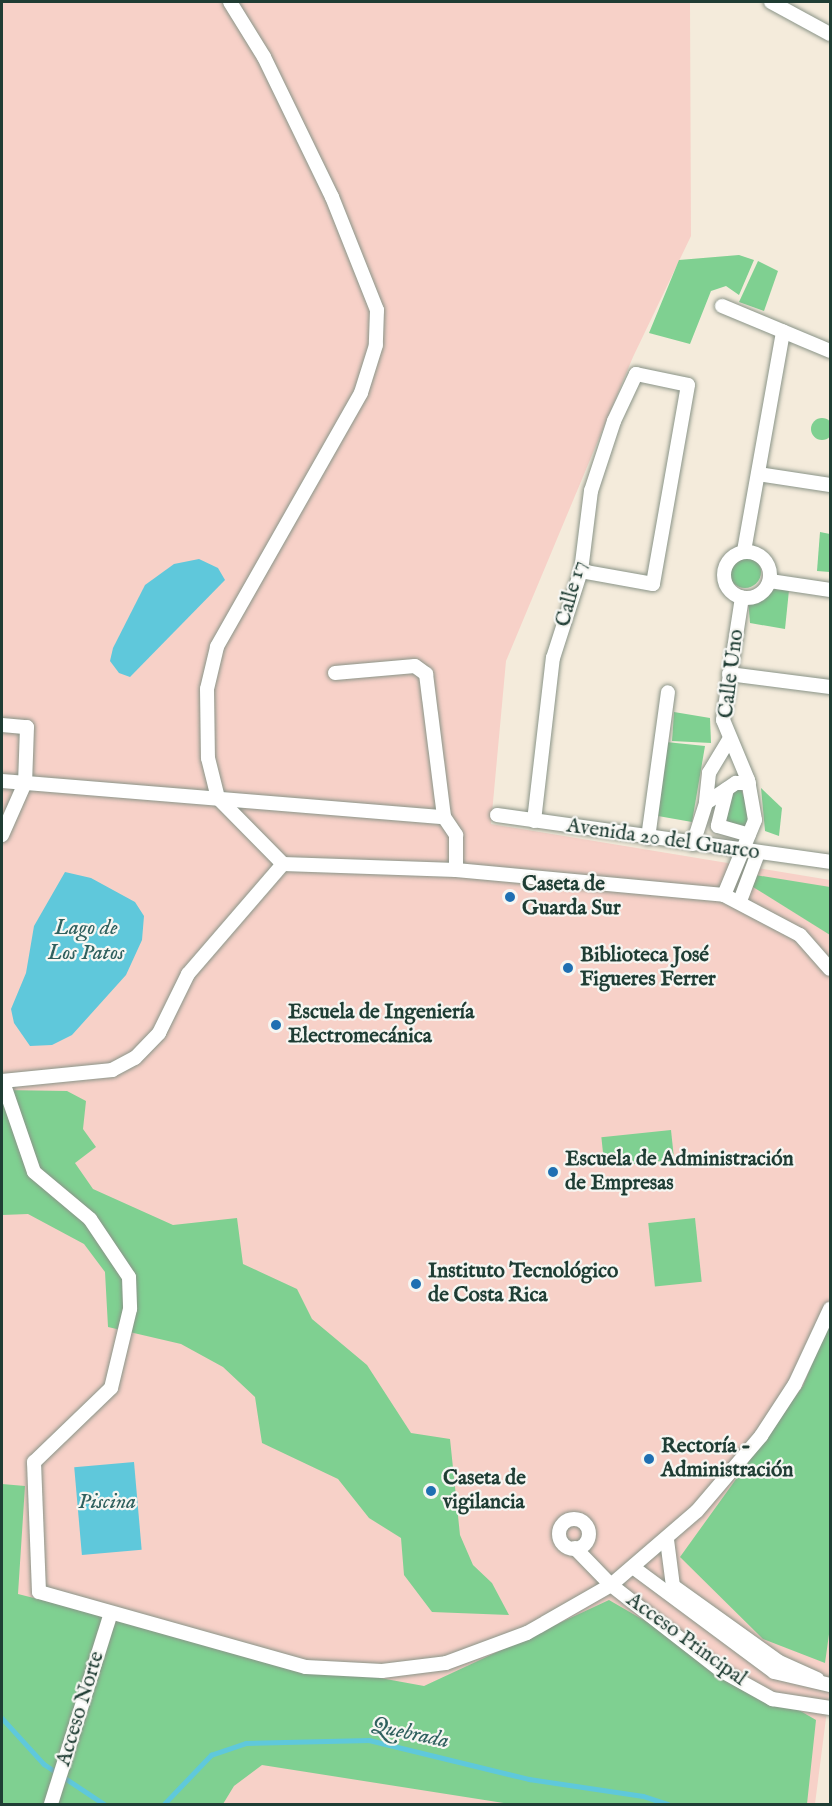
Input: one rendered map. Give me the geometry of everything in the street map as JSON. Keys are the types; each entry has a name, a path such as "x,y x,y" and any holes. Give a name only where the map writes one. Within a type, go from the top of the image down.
{"street":[{"path":"230,2 264,57 332,197 377,310 376,345 361,393 217,647 206,725 218,798 283,864 456,870 724,895 740,901 800,935 831,969"},
{"path":"771,2 831,34"},
{"path":"722,306 831,351"},
{"path":"744,551 783,331"},
{"name":"Calle 17","path":"534,821 554,658 581,571 591,491 636,374 688,385 653,584 581,571"},
{"path":"758,474 831,485"},
{"path":"744,551 768,563 770,581 761,593 742,597 730,590 724,577 731,557 744,551"},
{"path":"770,581 831,590"},
{"name":"Calle Uno","path":"724,895 755,820 749,783 723,720 742,597"},
{"path":"335,673 415,666 426,674 444,818 456,835 456,870"},
{"path":"729,674 831,687"},
{"path":"648,838 668,692"},
{"path":"2,725 27,727 25,783 2,835"},
{"path":"693,844 706,803 709,773 730,738"},
{"path":"2,781 444,818"},
{"path":"706,803 727,789 749,783"},
{"path":"727,789 718,826 749,835"},
{"name":"Avenida 20 del Guarco","path":"496,815 831,862"},
{"path":"740,901 758,853"},
{"path":"283,864 188,974 159,1033 135,1058 112,1070 2,1082 34,1172 90,1219 129,1277 130,1309 111,1388 40,1453 31,1474 39,1592 306,1667 382,1671 446,1663 487,1650 611,1585 667,1540 761,1436 795,1384 831,1309"},
{"name":"Acceso Principal","path":"667,1540 673,1586 779,1662 830,1685"},
{"name":"Acceso Principal","path":"575,1548 611,1585 720,1670 772,1699 831,1708"},
{"name":"Acceso Principal","path":"634,1568 774,1672 830,1685"},
{"name":"Acceso Norte","path":"53,1798 111,1612"}],"shaded area":[{"name":"Instituto Tecnológico de Costa Rica","path":"2,2 690,2 691,236 633,357 506,661 491,824 830,880 830,1687 815,1804 2,1804"}],"green space":[{"path":"739,255 754,260 739,295 726,286 711,291 690,344 649,333 679,260"},
{"path":"758,261 778,271 764,311 739,302"},
{"path":"822,418 830,421 833,429 830,437 822,440 814,437 811,429 814,421"},
{"path":"820,532 830,534 830,572 817,571"},
{"path":"745,556 756,561 761,572 756,583 745,588 734,583 729,572 734,561"},
{"path":"771,589 789,590 785,629 750,623 748,598"},
{"path":"674,712 710,718 711,743 672,741"},
{"path":"666,742 705,746 692,822 658,816"},
{"path":"761,788 782,808 779,836 765,831"},
{"path":"735,789 741,789 751,817 744,831 722,823"},
{"path":"743,873 830,887 830,935 753,887"},
{"path":"2,1090 67,1091 86,1101 83,1129 96,1147 75,1163 93,1189 173,1225 237,1218 243,1264 297,1289 312,1319 367,1365 411,1433 450,1439 460,1535 473,1565 492,1583 509,1615 432,1612 404,1575 401,1538 369,1518 338,1479 262,1443 255,1397 223,1367 181,1344 108,1327 105,1272 84,1244 28,1214 2,1215"},
{"path":"671,1130 674,1160 605,1167 601,1137"},
{"path":"695,1218 702,1282 655,1287 648,1223"},
{"path":"830,1319 830,1627 825,1663 763,1639 680,1557 803,1386"},
{"path":"2,1484 25,1486 18,1594 276,1659 424,1686 609,1600 816,1720 807,1804 510,1804 262,1765 234,1786 223,1804 2,1804"}],"water":[{"path":"199,559 218,568 225,580 130,677 119,673 110,661 113,648 145,585 174,564"},
{"name":"Lago de Los Patos","path":"65,872 91,878 135,902 144,916 142,940 126,975 72,1035 52,1045 30,1046 14,1023 11,1009 26,973 34,926"},
{"name":"Piscina","path":"134,1462 142,1550 82,1555 74,1467"}],"waterway":[{"name":"Quebrada","path":"2,1718 44,1764 104,1804"},
{"name":"Quebrada","path":"164,1804 211,1755 246,1743 369,1740 529,1779 643,1796 668,1804"}],"place":[{"name":"Caseta de Guarda Sur","path":"510,897"},
{"name":"Biblioteca José Figueres Ferrer","path":"568,968"},
{"name":"Escuela de Ingeniería Electromecánica","path":"276,1025"},
{"name":"Escuela de Administración de Empresas","path":"553,1172"},
{"name":"Instituto Tecnológico de Costa Rica","path":"416,1284"},
{"name":"Rectoría - Administración","path":"649,1459"},
{"name":"Caseta de vigilancia","path":"431,1491"}]}
